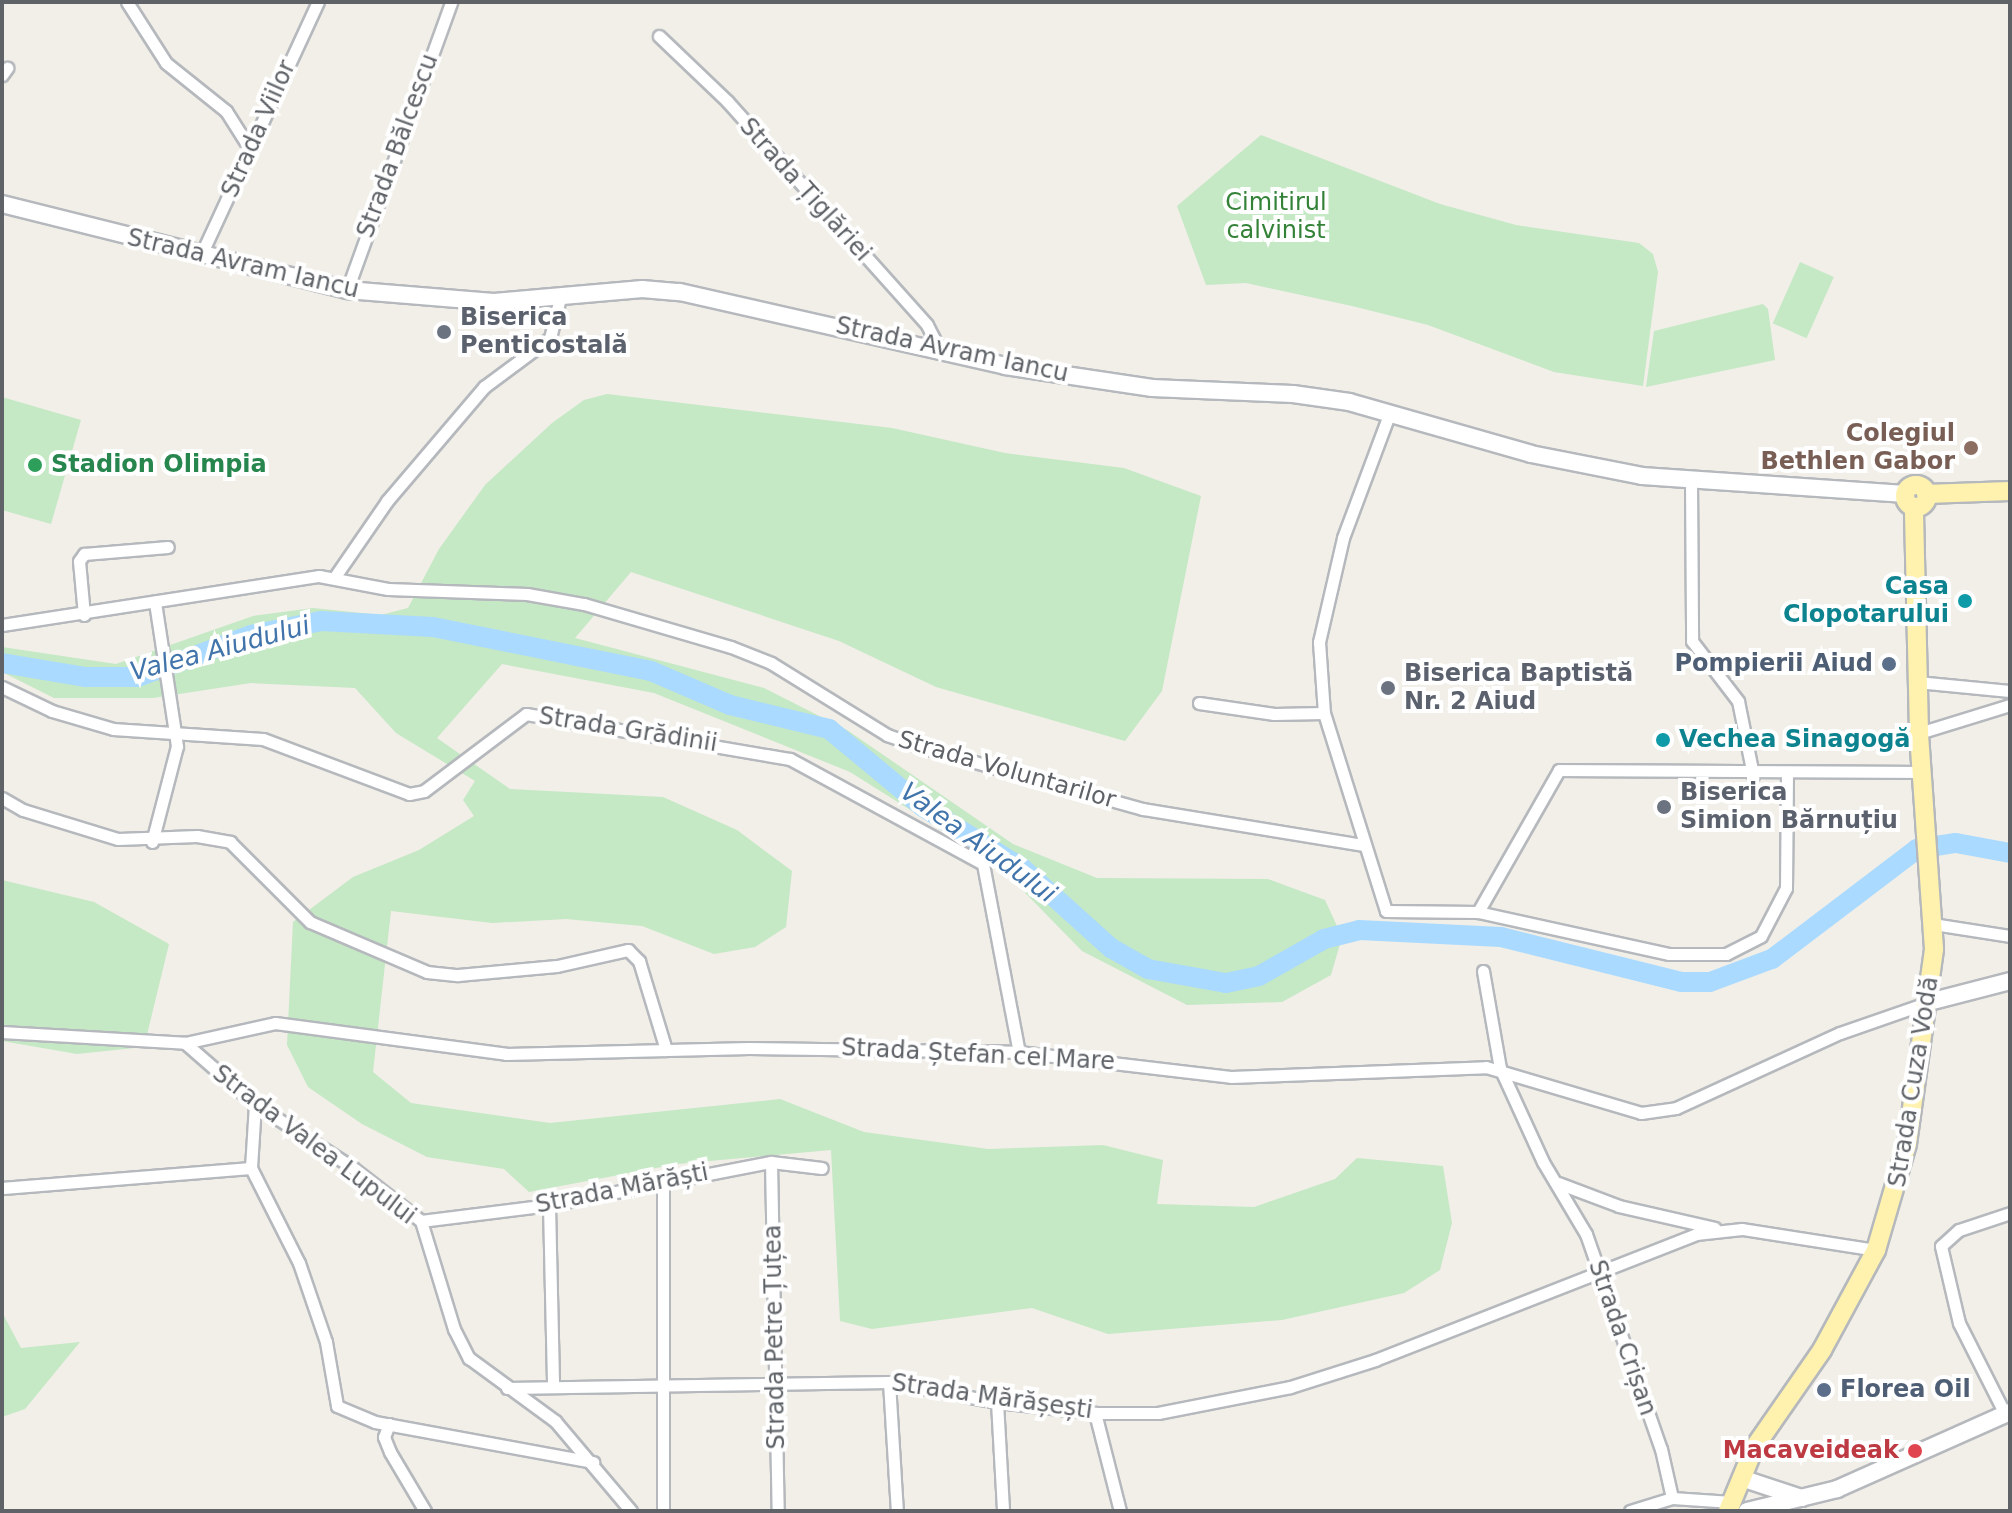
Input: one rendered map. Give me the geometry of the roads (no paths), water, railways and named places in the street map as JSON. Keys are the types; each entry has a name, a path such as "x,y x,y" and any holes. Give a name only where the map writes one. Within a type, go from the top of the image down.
{"main road":[{"name":"Strada Avram Iancu","path":"2,204 200,257 347,290 494,302 642,289 680,292 941,353 1152,388 1293,394 1390,412 1531,454 1691,481 1915,498"},
{"path":"1915,498 2010,491"},
{"name":"Strada Cuza Vodă","path":"1736,1508 1741,1478 1766,1428 1822,1350 1876,1250 1904,1164 1929,1002 1933,924 1919,733 1915,498"},
{"path":"1929,1002 2010,981"},
{"path":"1736,1508 1803,1498 1866,1477 2008,1413"},
{"path":"1741,1478 1803,1498"}],"street":[{"path":"127,2 158,53 226,111 250,149"},
{"name":"Strada Viilor","path":"200,257 318,2"},
{"name":"Strada Bălcescu","path":"347,290 451,2"},
{"name":"Strada Țiglăriei","path":"659,36 727,101 927,325 941,353"},
{"path":"336,575 387,501 484,387 550,338 560,298"},
{"path":"1390,412 1324,603 1319,656 1324,713 1380,905 1386,911 1478,912 1669,954 1726,954 1746,946 1772,923 1786,888 1787,774"},
{"path":"1691,481 1692,641 1738,701 1753,775"},
{"path":"84,615 79,561 84,554 168,547"},
{"name":"Strada Voluntarilor","path":"2,625 336,575 388,589 448,588 584,604 771,663 906,742 1143,809 1363,845"},
{"path":"152,842 175,755 155,602"},
{"path":"1917,682 2010,691"},
{"name":"Strada Grădinii","path":"2,687 88,724 263,739 417,795 526,714 559,716 790,759 983,864 1019,1052"},
{"path":"1199,703 1274,714 1324,713"},
{"path":"1919,733 2010,705"},
{"path":"1478,912 1559,770 1753,775 1922,772"},
{"path":"2,798 94,833 152,842 197,836 230,842 310,922 427,972 458,975 557,966 628,950 639,961 666,1050"},
{"path":"1933,924 2010,936"},
{"name":"Strada Crișan","path":"1483,971 1500,1068 1558,1183 1575,1210 1661,1449 1672,1498"},
{"name":"Strada Ștefan cel Mare","path":"2,1032 185,1043 275,1023 506,1054 666,1050 1019,1052 1231,1077 1500,1068 1620,1110 1661,1113 1840,1033 1929,1002"},
{"name":"Strada Valea Lupului","path":"185,1043 255,1104 353,1168 421,1221 463,1349 507,1388 555,1421 593,1462 631,1511"},
{"path":"255,1104 251,1168 299,1263 326,1342 337,1406 358,1417 389,1424 593,1462"},
{"name":"Strada Mărăști","path":"421,1221 549,1205 663,1179 771,1162 822,1168"},
{"name":"Strada Petre Țuțea","path":"771,1162 778,1511"},
{"path":"2,1188 251,1168"},
{"path":"663,1179 663,1511"},
{"path":"1558,1183 1619,1206 1720,1229"},
{"path":"549,1205 553,1387"},
{"path":"2008,1413 1959,1323 1941,1246 1959,1230 2010,1213"},
{"name":"Strada Mărășești","path":"507,1388 889,1382 997,1402 1095,1413 1158,1413 1290,1387 1375,1360 1597,1270 1720,1229 1876,1250"},
{"path":"889,1382 897,1511"},
{"path":"997,1402 1003,1511"},
{"path":"1095,1413 1120,1511"},
{"path":"389,1424 384,1437 390,1452 425,1511"},
{"path":"1630,1511 1672,1498 1736,1508"}],"waterway":[{"name":"Valea Aiudului","path":"2,663 86,677 138,677 251,635 321,621 433,627 651,671 730,705 829,729 923,807 1022,868 1111,948 1148,969 1226,983 1259,976 1324,939 1359,930 1501,937 1681,982 1710,982 1772,959 1917,849 1956,843 2010,853"}],"place":[{"name":"Biserica Penticostală","path":"444,332"},
{"name":"Colegiul Bethlen Gabor","path":"1971,448"},
{"name":"Stadion Olimpia","path":"35,465"},
{"name":"Casa Clopotarului","path":"1965,601"},
{"name":"Pompierii Aiud","path":"1889,664"},
{"name":"Biserica Baptistă Nr. 2 Aiud","path":"1388,688"},
{"name":"Vechea Sinagogă","path":"1663,740"},
{"name":"Biserica Simion Bărnuțiu","path":"1664,807"},
{"name":"Florea Oil","path":"1824,1390"},
{"name":"Macaveideak","path":"1915,1451"}],"park label":[{"name":"Cimitirul calvinist","path":"1276,217"}]}
